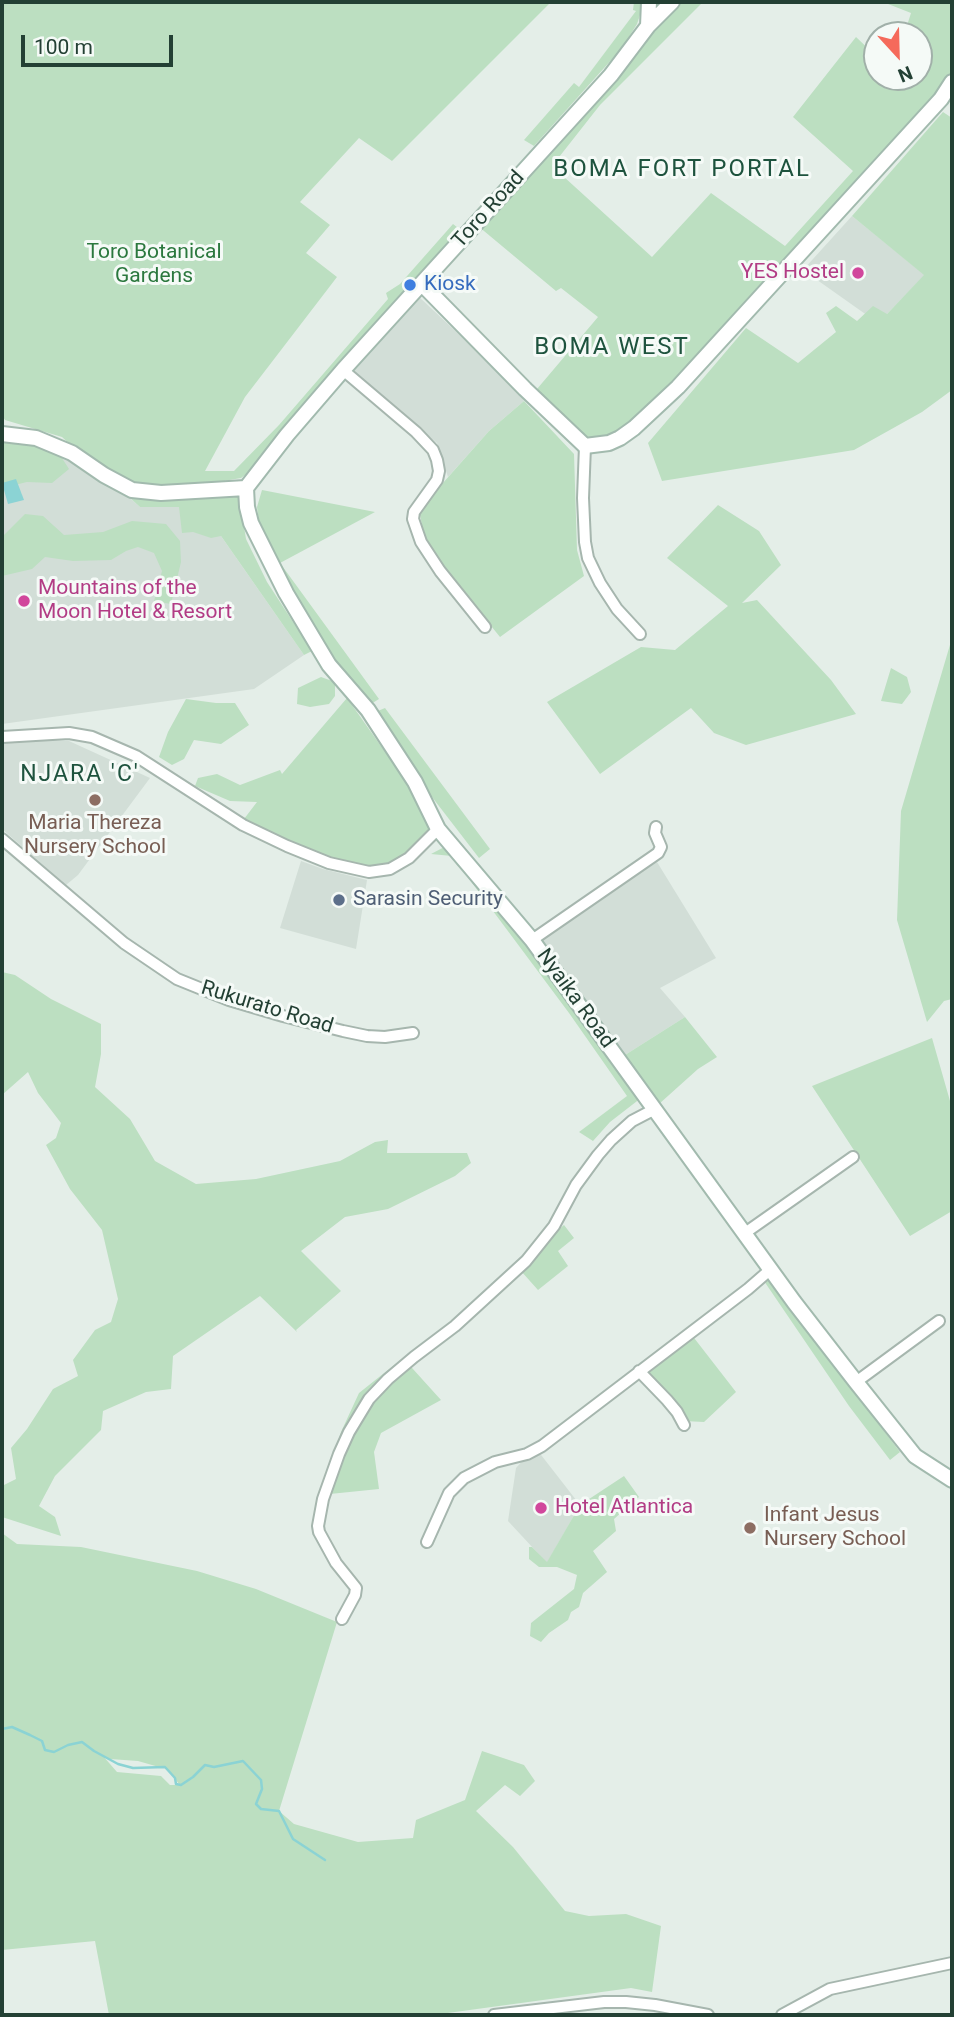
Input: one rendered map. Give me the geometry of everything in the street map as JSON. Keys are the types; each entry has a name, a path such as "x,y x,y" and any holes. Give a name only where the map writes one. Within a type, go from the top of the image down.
{"main road":[{"path":"648,26 649,2"},
{"name":"Toro Road","path":"246,488 343,370 611,75 648,26 672,2"},
{"path":"422,284 585,446 609,443 620,438 678,387 941,99 952,82"},
{"path":"2,434 36,438 72,453 132,490 161,493 246,488"},
{"name":"Nyaika Road","path":"246,488 251,523 286,593 329,665 368,710 408,772 438,829 532,940 856,1382 915,1456 952,1480"}],"street":[{"path":"343,370 416,432 433,450 439,471 437,480 414,512 413,519 421,542 440,571 485,627"},
{"path":"585,446 583,498 588,558 617,609 640,634"},
{"path":"2,737 69,733 92,737 136,756 243,825 329,863 369,872 390,869 409,858 438,829"},
{"path":"532,940 658,853 661,847 654,833 656,827"},
{"name":"Rukurato Road","path":"2,839 124,943 177,979 229,1000 343,1031 385,1037 412,1033"},
{"path":"342,1619 356,1588 336,1563 318,1526 339,1454 369,1399 388,1379 455,1326 531,1256 554,1226 576,1185 611,1139 632,1121 655,1109"},
{"path":"745,1233 853,1157"},
{"path":"427,1542 449,1493 464,1478 495,1462 527,1454 542,1446 771,1269"},
{"path":"856,1382 939,1321"},
{"path":"639,1371 667,1400 684,1425"},
{"path":"782,2015 830,1989 952,1963"},
{"path":"494,2015 533,2013 604,2002 655,2005 708,2015"}],"shaded area":[{"path":"852,216 925,275 878,323 803,270"},
{"path":"418,296 510,382 524,401 489,431 448,477 437,443 352,370"},
{"path":"2,434 36,438 104,475 140,507 200,506 304,655 254,689 2,724"},
{"path":"2,741 69,741 150,778 78,875 66,885 2,829"},
{"path":"301,861 367,880 356,949 280,928"},
{"path":"657,862 716,958 660,988 685,1017 625,1055 539,939"},
{"path":"538,1451 580,1505 547,1563 508,1521 516,1468 527,1456"}],"green space":[{"name":"Toro Botanical Gardens","path":"2,2 551,2 392,161 359,138 300,202 330,225 306,253 337,277 245,397 205,471 234,471 279,425 388,299 386,293 400,284 453,224 462,231 260,464 241,478 177,489 135,487 77,451 62,437 5,420 2,415"},
{"path":"634,2 643,2 641,12 622,48 534,146 524,140 574,83 579,87 636,11 633,10"},
{"path":"667,2 703,2 600,105 552,166 652,257 711,193 785,246 853,171 793,117 856,37 863,44 863,91 933,91 933,21 908,21 911,13 883,2 952,2 952,73 930,105 677,384 620,433 607,439 589,438 575,430 537,389 598,317 561,288 556,291 478,226"},
{"path":"943,112 952,118 952,390 922,412 854,450 662,481 648,443 746,328 798,363 836,332 826,313 836,306 857,321 873,306 887,314 924,275 852,216"},
{"path":"524,401 574,454 577,550 584,576 500,637 444,568 424,536 419,510 489,431"},
{"path":"2,441 35,444 58,452 69,469 52,483 27,482 2,488"},
{"path":"262,490 375,512 280,563 379,699 366,707 331,659 266,547 257,507"},
{"path":"239,496 246,539 267,582 312,651 304,655 221,536 211,538 193,532 182,533 179,507 140,507 129,497"},
{"path":"718,505 759,531 781,565 742,603 757,600 831,680 856,714 746,745 714,733 691,708 600,774 547,702 641,647 675,650 728,606 667,558"},
{"path":"25,514 43,516 64,535 103,532 132,521 166,524 180,541 181,562 171,604 154,601 162,571 154,553 138,547 111,560 73,561 45,557 32,569 2,576 2,537"},
{"path":"952,638 952,999 944,1001 927,1022 897,920 901,811"},
{"path":"891,668 907,677 911,692 902,704 881,701"},
{"path":"321,677 335,682 335,696 329,704 310,707 297,704 298,688"},
{"path":"347,698 441,831 391,862 386,869 320,858 244,819 257,802 230,801 195,786 198,778 217,774 240,785 280,770 282,774"},
{"path":"186,699 235,703 249,725 221,744 194,740 184,759 172,765 159,757 168,732"},
{"path":"385,708 490,849 479,858 422,784 373,713"},
{"path":"450,844 641,1098 610,1122 593,1141 579,1132 627,1096 452,856 431,854"},
{"path":"2,972 15,975 51,999 101,1024 101,1054 95,1087 130,1119 155,1161 196,1184 256,1179 340,1161 375,1142 388,1140 387,1153 467,1153 471,1163 455,1176 388,1209 345,1217 301,1251 341,1291 296,1330 297,1332 260,1296 173,1356 171,1389 146,1392 103,1411 101,1430 55,1476 39,1506 55,1517 61,1536 2,1517 2,1486 16,1479 11,1448 53,1389 78,1376 73,1360 95,1330 111,1322 118,1299 102,1230 70,1189 46,1145 56,1138 61,1123 38,1093 28,1072 2,1095"},
{"path":"685,1017 717,1057 698,1069 659,1104 625,1055"},
{"path":"932,1038 952,1108 952,1211 910,1236 812,1086"},
{"path":"564,1225 574,1238 558,1251 568,1266 538,1290 521,1271 477,1300"},
{"path":"769,1279 900,1452 890,1460 849,1406 764,1281"},
{"path":"691,1334 736,1392 704,1422 684,1421 644,1371"},
{"path":"403,1358 441,1400 381,1433 374,1452 379,1489 320,1495 341,1432 359,1393"},
{"path":"624,1476 639,1497 614,1519 616,1531 593,1551 607,1572 583,1593 579,1607 571,1612 568,1620 541,1642 530,1636 531,1623 574,1589 577,1575 557,1567 539,1567 529,1559 529,1547 547,1562 580,1505"},
{"path":"2,1533 17,1544 81,1547 197,1571 256,1589 337,1622 279,1811 294,1824 358,1842 413,1838 416,1820 465,1800 482,1751 524,1765 535,1781 520,1796 505,1785 476,1811 513,1847 565,1911 589,1916 626,1914 661,1926 652,1992 631,1988 433,2015 109,2015 95,1941 2,1950","holes":["103,1756 165,1767 180,1785 170,1785 161,1776 117,1772"]}],"water":[{"path":"16,479 24,500 8,504 2,483"}],"waterway":[{"path":"2,1729 12,1727 30,1735 42,1741 45,1750 54,1752 82,1742 118,1764 133,1768 165,1767 175,1778 176,1784 181,1785 205,1765 214,1767 243,1761 261,1780 262,1789 256,1804 261,1809 279,1811 293,1839 325,1860"}],"place":[{"name":"YES Hostel","path":"858,273"},
{"name":"Kiosk","path":"410,285"},
{"name":"Mountains of the Moon Hotel & Resort","path":"24,601"},
{"name":"Maria Thereza Nursery School","path":"95,800"},
{"name":"Sarasin Security","path":"339,900"},
{"name":"Hotel Atlantica","path":"541,1508"},
{"name":"Infant Jesus Nursery School","path":"750,1528"}],"district":[{"name":"BOMA FORT PORTAL","path":"682,170"},
{"name":"BOMA WEST","path":"612,348"},
{"name":"NJARA 'C'","path":"80,775"}]}
